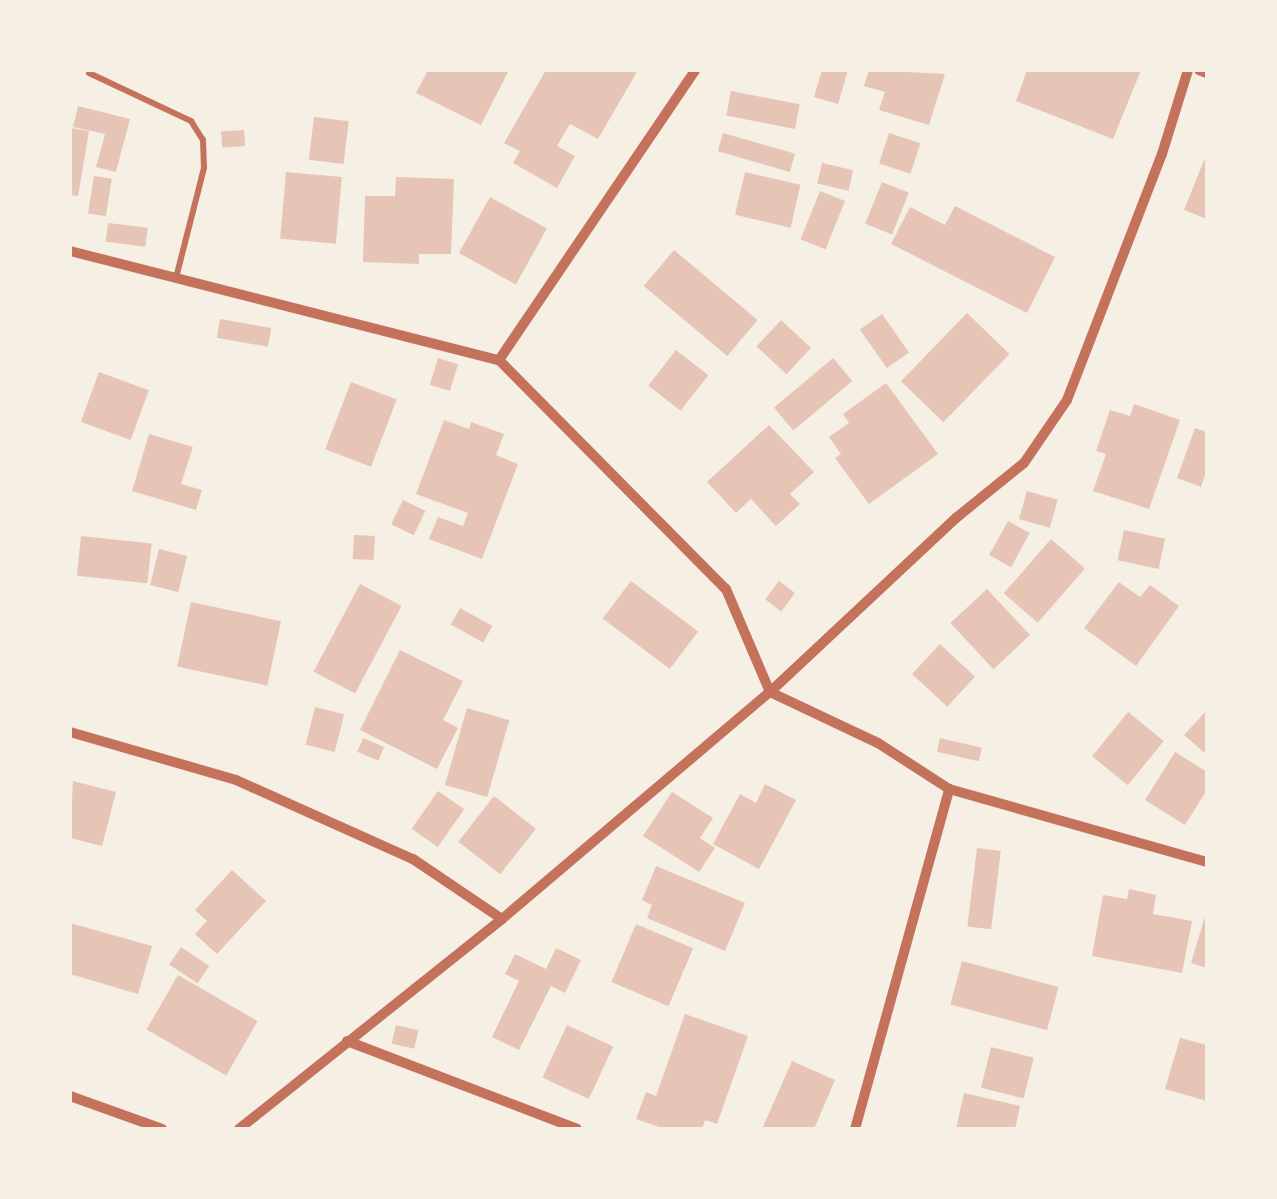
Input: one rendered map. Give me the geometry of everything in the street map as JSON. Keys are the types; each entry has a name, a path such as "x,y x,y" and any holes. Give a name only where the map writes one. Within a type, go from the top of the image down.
{"street":[{"path":"499,360 695,70"},
{"path":"239,1129 502,919 770,692 956,518 1024,463 1067,400 1162,154 1188,70"},
{"path":"1199,70 1207,73"},
{"path":"70,251 499,360 726,590 770,692 878,743 949,789 1207,862"},
{"path":"70,732 236,780 412,860 502,919"},
{"path":"855,1129 949,789"},
{"path":"347,1040 576,1129"},
{"path":"70,1096 162,1129"}],"lane":[{"path":"88,73 191,121 203,140 204,168 176,278"}],"building":[{"path":"428,70 509,70 481,125 416,93"},
{"path":"546,70 638,70 598,139 570,124 557,146 575,156 557,188 513,163 520,151 504,143"},
{"path":"822,70 848,70 838,104 814,97"},
{"path":"869,70 945,74 929,125 879,110 885,92 864,86"},
{"path":"1027,70 1141,70 1113,139 1016,101"},
{"path":"731,91 800,104 795,129 726,116"},
{"path":"78,106 130,119 116,172 96,167 105,134 73,127"},
{"path":"314,117 349,121 343,164 309,160"},
{"path":"70,128 89,131 78,196 70,195"},
{"path":"244,130 245,146 222,148 221,132"},
{"path":"723,133 795,154 790,172 718,151"},
{"path":"889,133 920,143 910,174 879,163"},
{"path":"1207,153 1207,219 1184,210"},
{"path":"822,163 853,170 848,191 817,183"},
{"path":"286,172 342,177 336,244 280,239"},
{"path":"745,172 801,185 791,228 735,215"},
{"path":"94,176 112,179 106,216 88,214"},
{"path":"396,177 454,179 451,254 419,254 419,264 363,262 365,196 395,196"},
{"path":"882,182 909,193 892,235 865,224"},
{"path":"820,191 845,201 826,249 801,239"},
{"path":"490,197 547,229 516,284 459,253"},
{"path":"955,206 1055,257 1027,313 891,244 910,207 945,225"},
{"path":"108,223 148,228 145,247 106,242"},
{"path":"674,250 757,320 727,356 644,286"},
{"path":"967,313 1009,354 943,422 901,381"},
{"path":"882,314 909,353 887,368 860,329"},
{"path":"220,319 271,328 268,347 217,338"},
{"path":"781,320 811,348 786,374 756,346"},
{"path":"676,350 708,375 681,411 648,385"},
{"path":"438,358 458,364 450,391 430,385"},
{"path":"833,358 852,381 793,430 774,407"},
{"path":"99,372 149,390 131,440 81,422"},
{"path":"351,382 397,400 371,467 325,449"},
{"path":"886,383 938,454 869,504 835,458 841,454 829,437 849,423 843,414"},
{"path":"1134,404 1180,420 1149,509 1093,491 1106,454 1096,451 1110,410 1130,416"},
{"path":"444,420 469,429 471,422 504,434 496,455 518,464 482,559 429,539 438,517 463,526 468,513 416,494"},
{"path":"769,425 814,472 790,494 800,504 776,526 751,499 736,513 707,482"},
{"path":"1195,428 1207,432 1207,469 1201,487 1177,478"},
{"path":"149,434 193,447 181,484 202,490 196,510 132,491"},
{"path":"1027,491 1058,500 1050,528 1019,519"},
{"path":"403,500 425,511 414,535 391,524"},
{"path":"1008,521 1030,533 1011,567 989,555"},
{"path":"1124,530 1165,539 1159,569 1118,560"},
{"path":"354,535 375,536 374,560 353,559"},
{"path":"81,536 152,543 147,583 77,576"},
{"path":"1051,539 1085,569 1038,623 1004,593"},
{"path":"159,549 187,556 178,592 150,585"},
{"path":"631,581 698,632 670,669 603,619"},
{"path":"779,581 795,593 781,611 765,599"},
{"path":"1119,582 1140,597 1150,585 1179,606 1136,666 1084,628"},
{"path":"360,584 401,606 355,693 314,671"},
{"path":"987,589 1030,635 993,669 950,623"},
{"path":"191,602 281,621 267,686 177,667"},
{"path":"460,608 492,626 483,643 451,625"},
{"path":"940,644 975,677 947,707 912,674"},
{"path":"400,650 463,681 443,720 458,728 437,769 360,730"},
{"path":"315,707 344,714 335,752 306,745"},
{"path":"467,708 509,720 487,797 445,785"},
{"path":"1207,710 1207,755 1184,735"},
{"path":"1128,712 1164,741 1128,785 1092,756"},
{"path":"363,738 384,747 378,761 357,752"},
{"path":"940,738 982,748 979,761 937,752"},
{"path":"1175,752 1207,772 1207,790 1185,825 1145,800"},
{"path":"73,781 116,792 102,846 70,838"},
{"path":"765,784 796,800 759,869 713,844 740,794 756,803"},
{"path":"438,791 464,809 438,847 412,829"},
{"path":"672,792 713,818 700,838 715,848 699,872 643,836"},
{"path":"494,796 536,829 500,874 458,842"},
{"path":"977,848 1001,851 991,929 967,926"},
{"path":"656,866 745,903 725,951 647,918 652,905 642,900"},
{"path":"232,870 266,901 217,954 195,934 207,921 195,910"},
{"path":"1129,889 1156,895 1153,914 1192,921 1182,973 1092,956 1103,895 1127,899"},
{"path":"1207,913 1207,968 1191,963"},
{"path":"70,923 152,946 138,994 70,974"},
{"path":"636,924 693,948 668,1006 611,982"},
{"path":"181,947 209,966 197,983 169,964"},
{"path":"556,948 581,960 565,993 551,986 519,1050 492,1037 519,981 505,974 515,954 546,969"},
{"path":"962,961 1059,987 1047,1030 950,1004"},
{"path":"178,975 258,1021 226,1076 147,1030"},
{"path":"685,1014 748,1036 717,1124 705,1120 702,1129 665,1129 636,1119 646,1092 656,1096"},
{"path":"396,1025 418,1030 414,1049 392,1044"},
{"path":"567,1025 613,1047 589,1099 542,1078"},
{"path":"1180,1038 1207,1045 1207,1101 1165,1089"},
{"path":"991,1047 1034,1058 1024,1098 981,1088"},
{"path":"792,1061 835,1080 814,1129 762,1129"},
{"path":"964,1093 1020,1106 1015,1129 956,1129"}]}
